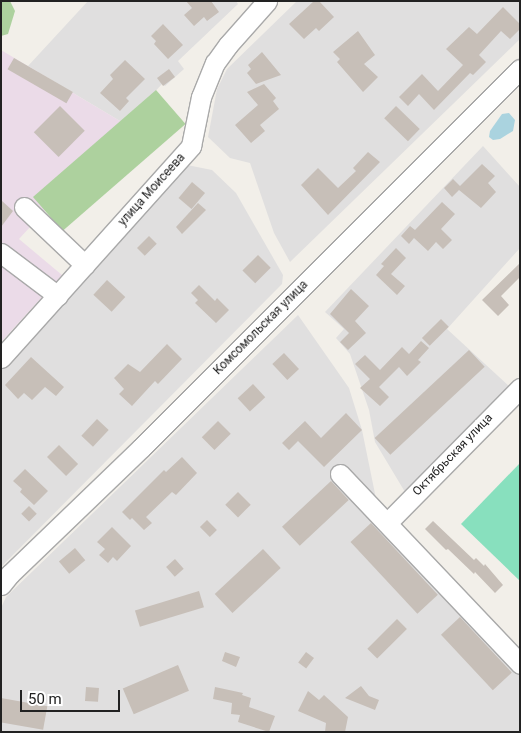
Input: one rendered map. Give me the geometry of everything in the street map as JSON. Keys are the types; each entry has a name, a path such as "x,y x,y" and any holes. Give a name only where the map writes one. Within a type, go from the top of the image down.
{"street":[{"name":"улица Моисеева","path":"1,358 191,146 201,97 215,63 228,45 267,1"},
{"name":"Комсомольская улица","path":"1,585 10,574 141,448 520,69"},
{"path":"24,207 85,265"},
{"path":"1,253 58,296"},
{"name":"Октябрьская улица","path":"387,523 520,388"},
{"path":"340,474 520,664"}],"shaded area":[{"path":"88,1 236,1 238,4 178,61 184,69 165,86 162,84 125,124 28,66"},
{"path":"297,1 520,1 520,39 290,262 274,233 250,163 230,158 208,137 217,89 227,69"},
{"path":"1,50 125,124 19,239 62,275 1,342"},
{"path":"483,146 520,187 520,248 447,329 511,388 405,492 375,442 369,410 350,354 336,338 344,329 325,312"},
{"path":"187,165 212,170 236,193 283,275 282,284 1,567 1,370 102,256"},
{"path":"298,315 349,388 362,430 382,528 520,676 520,732 1,732 1,608 6,597"}],"green space":[{"path":"1,1 10,1 15,11 8,34 1,36"},
{"path":"156,90 186,124 63,231 33,197"},
{"path":"520,463 520,581 461,524"}],"water":[{"path":"509,113 515,120 513,131 500,139 493,140 489,137 490,131 502,114"}],"building":[{"path":"186,1 211,1 219,12 207,21 204,17 194,26 184,15 192,8"},
{"path":"314,1 319,1 334,17 319,31 316,28 304,39 289,24"},
{"path":"503,7 520,24 520,29 510,39 501,31 479,55 486,62 473,75 470,73 434,110 419,94 408,106 399,97 422,74 438,91 463,65 446,49 469,27 477,34"},
{"path":"163,24 183,45 168,59 154,44 156,41 151,36"},
{"path":"358,31 375,55 364,64 378,77 363,92 337,62 340,59 333,52"},
{"path":"262,52 281,75 256,84 247,73 251,69 248,65"},
{"path":"14,58 73,92 66,103 8,69"},
{"path":"125,60 145,79 126,98 129,101 120,111 100,93 113,79 110,75"},
{"path":"169,69 175,77 163,86 157,78"},
{"path":"264,84 276,98 273,101 279,109 260,125 265,131 251,143 235,125 258,105 247,92"},
{"path":"60,106 85,131 59,157 34,132"},
{"path":"396,106 420,129 408,141 384,118"},
{"path":"368,152 380,162 328,215 301,185 318,168 338,188 356,171 353,168"},
{"path":"482,164 495,176 488,183 496,192 481,208 459,190 452,197 444,188 453,179 460,186"},
{"path":"192,182 205,193 192,209 179,198"},
{"path":"1,200 13,211 1,227"},
{"path":"442,202 455,214 441,229 452,240 443,249 436,242 428,251 414,238 409,244 401,236 410,226 415,230"},
{"path":"198,203 206,210 182,234 176,227"},
{"path":"149,236 157,244 145,256 137,248"},
{"path":"396,248 406,258 391,274 405,286 397,295 376,275 384,266 381,264"},
{"path":"258,255 271,268 255,283 242,271"},
{"path":"520,263 520,277 501,296 509,305 498,316 482,300"},
{"path":"107,280 125,297 112,312 93,295"},
{"path":"199,285 215,301 217,298 229,310 216,323 195,303 198,300 191,293"},
{"path":"351,289 369,306 355,321 366,333 348,350 340,342 349,333 330,314"},
{"path":"441,319 449,327 430,346 422,338"},
{"path":"421,341 429,348 418,360 421,362 407,376 399,367 379,387 389,397 380,406 360,388 370,379 355,364 365,355 380,370 402,347 409,354"},
{"path":"167,344 182,359 158,384 155,381 132,406 119,394 124,389 114,378 128,364 140,372"},
{"path":"469,350 485,367 390,455 375,438"},
{"path":"284,353 299,369 287,380 272,364"},
{"path":"31,357 64,387 56,396 45,387 32,400 24,393 18,399 5,385"},
{"path":"253,384 265,397 250,411 238,398"},
{"path":"346,413 362,430 324,467 298,441 289,450 282,443 305,421 321,438"},
{"path":"97,419 109,430 93,447 81,436"},
{"path":"218,421 231,434 214,450 202,437"},
{"path":"59,445 78,464 66,476 47,457"},
{"path":"182,457 197,473 176,495 172,492 146,517 152,523 144,530 132,518 130,520 122,512 164,470 166,472"},
{"path":"25,469 48,491 34,505 20,492 22,489 13,481"},
{"path":"331,481 349,500 300,546 282,527"},
{"path":"238,492 251,505 238,517 225,505"},
{"path":"29,506 37,514 29,522 21,514"},
{"path":"207,520 217,530 210,537 200,527"},
{"path":"433,521 474,560 476,558 484,566 485,564 503,585 495,593 475,572 474,574 425,529"},
{"path":"371,523 438,595 417,614 351,542"},
{"path":"112,527 131,546 117,561 113,557 108,563 99,555 105,549 97,542"},
{"path":"75,548 85,560 69,574 59,561"},
{"path":"263,549 281,568 232,613 215,594"},
{"path":"175,559 184,569 175,577 166,567"},
{"path":"199,591 204,607 140,627 135,611"},
{"path":"460,617 512,673 493,690 441,635"},
{"path":"397,619 407,629 377,659 367,649"},
{"path":"225,652 240,657 236,667 222,661"},
{"path":"306,652 314,658 306,668 298,662"},
{"path":"178,665 189,691 134,714 123,688"},
{"path":"361,686 369,696 379,700 375,710 345,698"},
{"path":"86,687 99,688 98,702 85,701"},
{"path":"215,687 243,693 242,695 251,698 249,707 275,716 269,732 238,722 240,715 231,714 232,703 213,699"},
{"path":"308,691 319,700 324,695 348,717 345,732 325,732 326,723 298,711"},
{"path":"1,698 47,706 43,730 1,722"}]}
